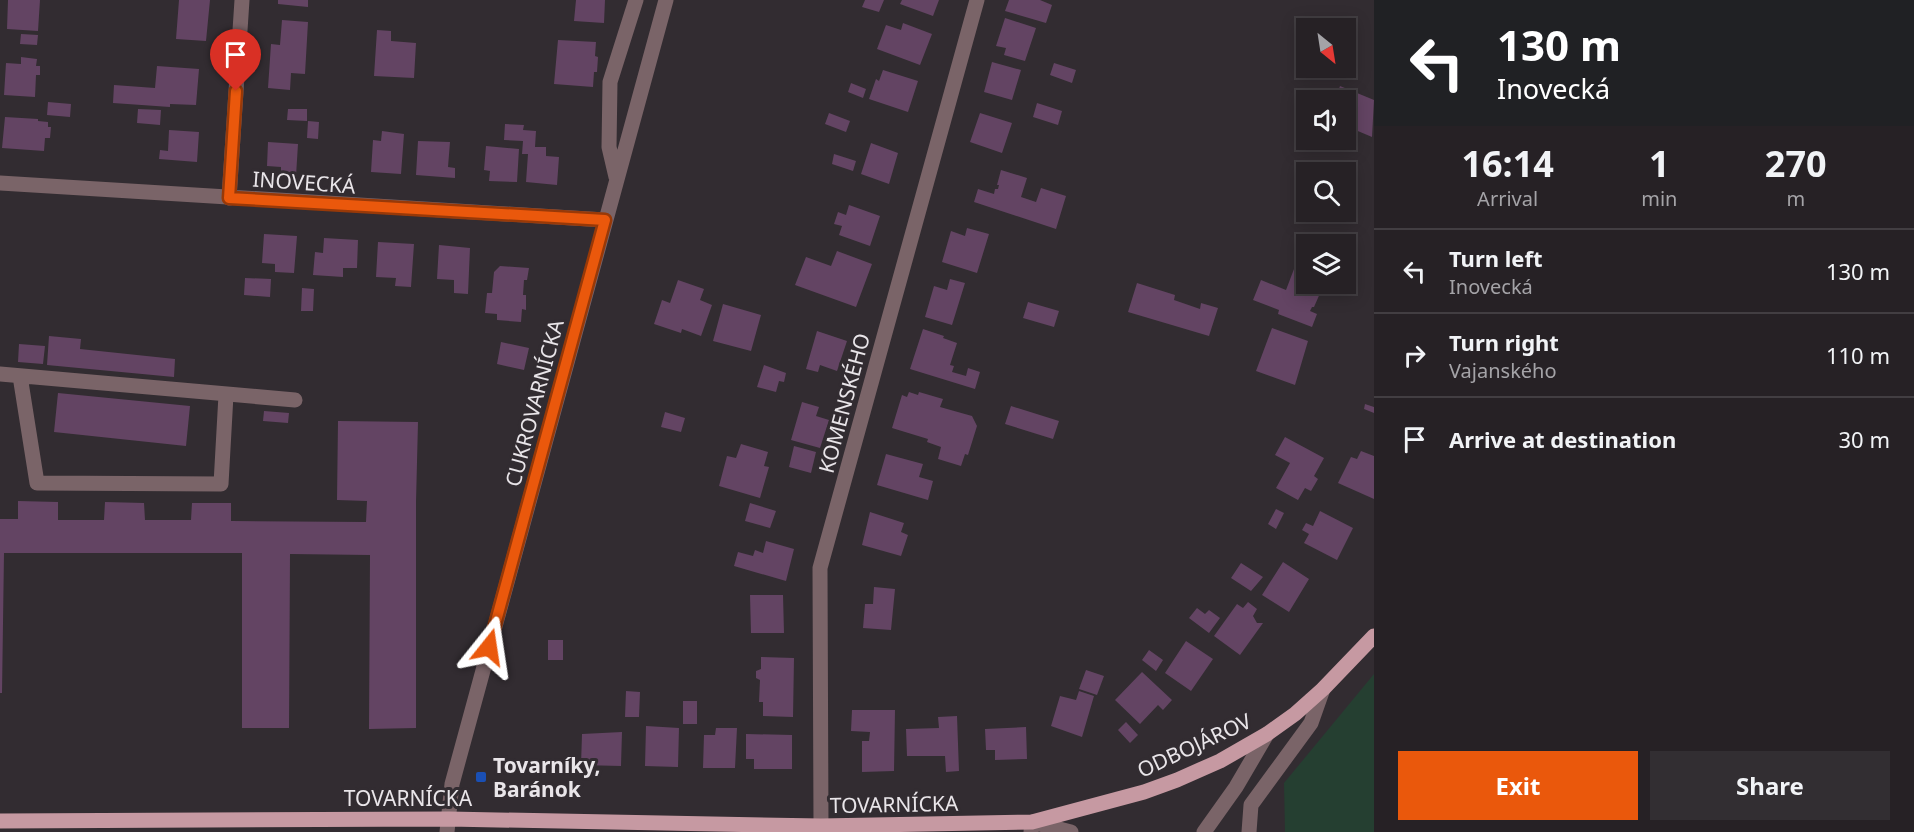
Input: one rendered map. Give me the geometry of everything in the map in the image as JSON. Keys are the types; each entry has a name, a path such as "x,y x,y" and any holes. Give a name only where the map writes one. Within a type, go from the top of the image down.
{"main road":[{"name":"ODBOJÁROV","path":"1032,827 1177,780 1220,761 1267,734 1323,689 1374,636"},
{"name":"TOVARNÍCKA","path":"0,821 1032,827"}],"street":[{"path":"229,198 242,0"},
{"path":"616,180 609,147 610,82 636,0"},
{"name":"CUKROVARNÍCKA","path":"448,825 452,784 666,0"},
{"name":"KOMENSKÉHO","path":"821,826 820,568 976,0"},
{"name":"INOVECKÁ","path":"0,183 605,220"},
{"path":"0,374 295,400"},
{"path":"20,376 37,483 221,484 226,395"},
{"path":"1249,832 1251,805 1311,723 1323,689"},
{"path":"1204,832 1236,787 1267,734"},
{"path":"1032,827 1071,832"}],"green space":[{"path":"1374,674 1374,832 1285,832 1284,783"}],"building":[{"path":"8,0 40,0 38,31 7,29"},
{"path":"179,0 210,0 206,41 176,39"},
{"path":"278,0 308,0 308,7 278,4"},
{"path":"576,0 605,0 604,23 574,21"},
{"path":"865,0 884,0 879,12 862,7"},
{"path":"902,0 939,0 933,16 900,4"},
{"path":"1009,0 1040,0 1052,5 1046,23 1005,11"},
{"path":"1005,18 1036,28 1025,61 1004,55 1006,48 996,46"},
{"path":"282,20 308,22 305,74 291,73 290,90 268,88 271,44 280,45"},
{"path":"903,23 932,34 920,65 877,49 886,25 901,30"},
{"path":"377,30 391,31 391,41 416,43 414,78 374,76"},
{"path":"21,34 38,35 37,45 20,44"},
{"path":"558,40 596,42 597,72 594,72 593,87 554,84"},
{"path":"21,57 37,59 36,66 40,66 40,75 36,75 35,97 4,95 6,63 21,64"},
{"path":"992,62 1021,70 1012,100 984,92"},
{"path":"1054,63 1076,70 1072,83 1050,75"},
{"path":"157,66 199,69 196,105 170,104 170,107 113,103 114,85 155,88"},
{"path":"883,70 918,81 908,112 869,99 876,79 879,81"},
{"path":"851,83 866,89 863,98 848,92"},
{"path":"1356,93 1374,100 1372,137 1356,130"},
{"path":"48,102 71,104 70,117 47,115"},
{"path":"1037,103 1062,111 1058,125 1033,117"},
{"path":"138,109 161,110 160,125 137,123"},
{"path":"288,109 307,109 307,121 287,120"},
{"path":"829,113 850,121 846,132 825,124"},
{"path":"980,113 1012,123 1002,153 970,142"},
{"path":"5,117 38,119 38,121 48,122 48,127 51,127 50,138 45,138 44,151 2,148"},
{"path":"308,121 319,122 318,139 307,138"},
{"path":"505,124 524,125 523,130 536,131 535,147 546,147 546,156 559,157 557,185 526,182 528,154 522,154 523,141 504,140"},
{"path":"169,130 199,132 197,162 159,159 160,150 168,151"},
{"path":"382,131 404,134 401,174 371,172 373,140 381,141"},
{"path":"418,141 450,142 448,167 455,168 455,178 416,175"},
{"path":"268,142 298,144 296,176 281,174 281,167 267,166"},
{"path":"871,143 898,153 889,184 861,174"},
{"path":"486,146 519,149 517,182 489,181 490,171 484,170"},
{"path":"834,154 856,161 853,171 832,164"},
{"path":"1001,170 1027,178 1021,197 1036,202 1041,188 1066,196 1056,229 974,202 978,189 994,194 995,189 998,189"},
{"path":"849,205 880,216 870,246 839,235 842,226 834,224 838,212 846,215"},
{"path":"967,228 989,234 977,273 942,262 951,231 965,236"},
{"path":"264,234 297,236 294,273 275,272 275,264 262,263"},
{"path":"324,238 358,240 357,268 343,268 343,277 313,275 315,252 323,253"},
{"path":"378,242 414,244 411,287 395,286 396,278 376,277"},
{"path":"439,245 470,248 468,294 454,293 454,280 437,279"},
{"path":"837,251 872,264 856,307 795,285 806,257 831,266"},
{"path":"500,266 529,268 527,280 524,280 523,295 526,295 526,310 522,309 521,322 497,320 497,314 485,313 487,293 492,293 494,272"},
{"path":"1294,269 1296,270 1296,294 1320,294 1310,311 1317,314 1312,327 1278,314 1279,310 1253,300 1261,280 1286,290"},
{"path":"245,278 271,279 270,297 244,295"},
{"path":"950,279 965,283 952,325 925,317 934,286 947,290"},
{"path":"678,280 704,289 700,300 712,305 701,336 682,329 681,333 654,324 662,300 670,303"},
{"path":"1137,283 1175,295 1174,300 1200,309 1201,303 1218,308 1209,336 1128,312"},
{"path":"302,288 314,289 313,311 301,311"},
{"path":"1028,302 1059,311 1054,327 1023,318"},
{"path":"723,304 761,315 751,351 713,341"},
{"path":"1272,328 1308,341 1295,385 1256,371"},
{"path":"923,329 957,343 950,365 954,366 952,372 966,376 968,368 980,372 975,389 910,369"},
{"path":"817,331 847,341 837,371 820,365 818,372 806,369"},
{"path":"49,336 81,339 80,349 175,359 174,377 47,365"},
{"path":"501,342 529,348 524,370 497,364"},
{"path":"19,344 45,346 43,364 18,362"},
{"path":"764,365 786,373 784,382 779,381 776,392 757,387"},
{"path":"909,392 918,395 919,392 943,399 940,407 972,416 977,426 968,455 965,454 961,466 938,459 941,447 927,442 928,439 892,428 902,395 907,397"},
{"path":"58,393 190,406 186,446 54,432"},
{"path":"802,402 819,407 816,416 829,420 820,448 791,440"},
{"path":"1365,404 1374,407 1374,413 1364,409"},
{"path":"1011,406 1059,421 1053,439 1005,424"},
{"path":"264,411 289,413 288,423 263,421"},
{"path":"665,412 685,418 681,432 661,427"},
{"path":"338,421 418,422 416,728 369,729 370,555 290,554 289,728 242,728 242,553 4,553 2,693 0,693 0,519 18,519 18,501 58,502 58,520 104,520 105,502 144,503 145,520 191,520 192,503 231,503 231,521 366,522 367,501 337,500"},
{"path":"1285,437 1324,458 1314,476 1318,479 1311,491 1305,488 1298,500 1276,488 1290,463 1275,455"},
{"path":"741,444 768,452 764,466 769,467 760,498 719,486 727,456 736,458"},
{"path":"794,446 816,452 811,473 789,467"},
{"path":"1361,451 1374,456 1374,499 1338,483 1351,457 1357,459"},
{"path":"886,454 923,464 919,477 933,481 928,500 877,485"},
{"path":"750,503 776,511 770,528 745,521"},
{"path":"1276,509 1284,513 1276,529 1268,524"},
{"path":"1320,511 1353,528 1337,560 1304,543 1309,534 1302,530 1306,523 1313,526"},
{"path":"870,512 904,523 901,532 908,535 901,556 862,545"},
{"path":"766,541 794,549 786,581 734,566 738,552 753,556 755,550 763,553"},
{"path":"1283,562 1309,579 1289,612 1262,595"},
{"path":"1241,563 1263,577 1251,591 1231,578"},
{"path":"874,587 895,589 891,630 863,628 865,604 873,604"},
{"path":"750,595 783,595 784,633 751,633"},
{"path":"1248,602 1257,609 1253,616 1257,623 1263,623 1240,655 1214,636 1237,604 1243,608"},
{"path":"1197,608 1205,614 1209,610 1220,618 1209,633 1189,618"},
{"path":"548,640 563,640 563,660 548,660"},
{"path":"1186,641 1213,659 1191,691 1165,673"},
{"path":"1149,650 1163,660 1156,671 1142,660"},
{"path":"761,657 794,658 793,717 763,716 763,702 759,702 760,680 756,678 756,671 761,669"},
{"path":"1086,670 1104,676 1097,695 1079,689"},
{"path":"1142,672 1172,700 1163,710 1158,705 1140,724 1115,700"},
{"path":"626,691 640,692 639,717 625,717"},
{"path":"1079,691 1094,696 1082,737 1051,726 1060,696 1076,700"},
{"path":"683,701 697,701 697,724 683,724"},
{"path":"852,710 895,710 894,771 862,772 862,741 869,741 870,732 851,731"},
{"path":"957,716 959,771 946,772 945,756 907,756 906,729 939,728 938,717"},
{"path":"1126,722 1138,735 1130,743 1118,730"},
{"path":"646,726 679,728 678,767 645,766"},
{"path":"1026,727 1027,759 995,760 995,750 986,750 985,729"},
{"path":"716,728 737,728 735,768 703,768 704,735 715,735"},
{"path":"622,732 621,766 581,765 582,734"},
{"path":"746,734 792,735 792,769 754,769 754,759 746,759"}],"place":[{"name":"Tovarníky, Baránok","path":"481,777"}],"route":[{"path":"236,91 229,198 605,220 489,647"}]}
